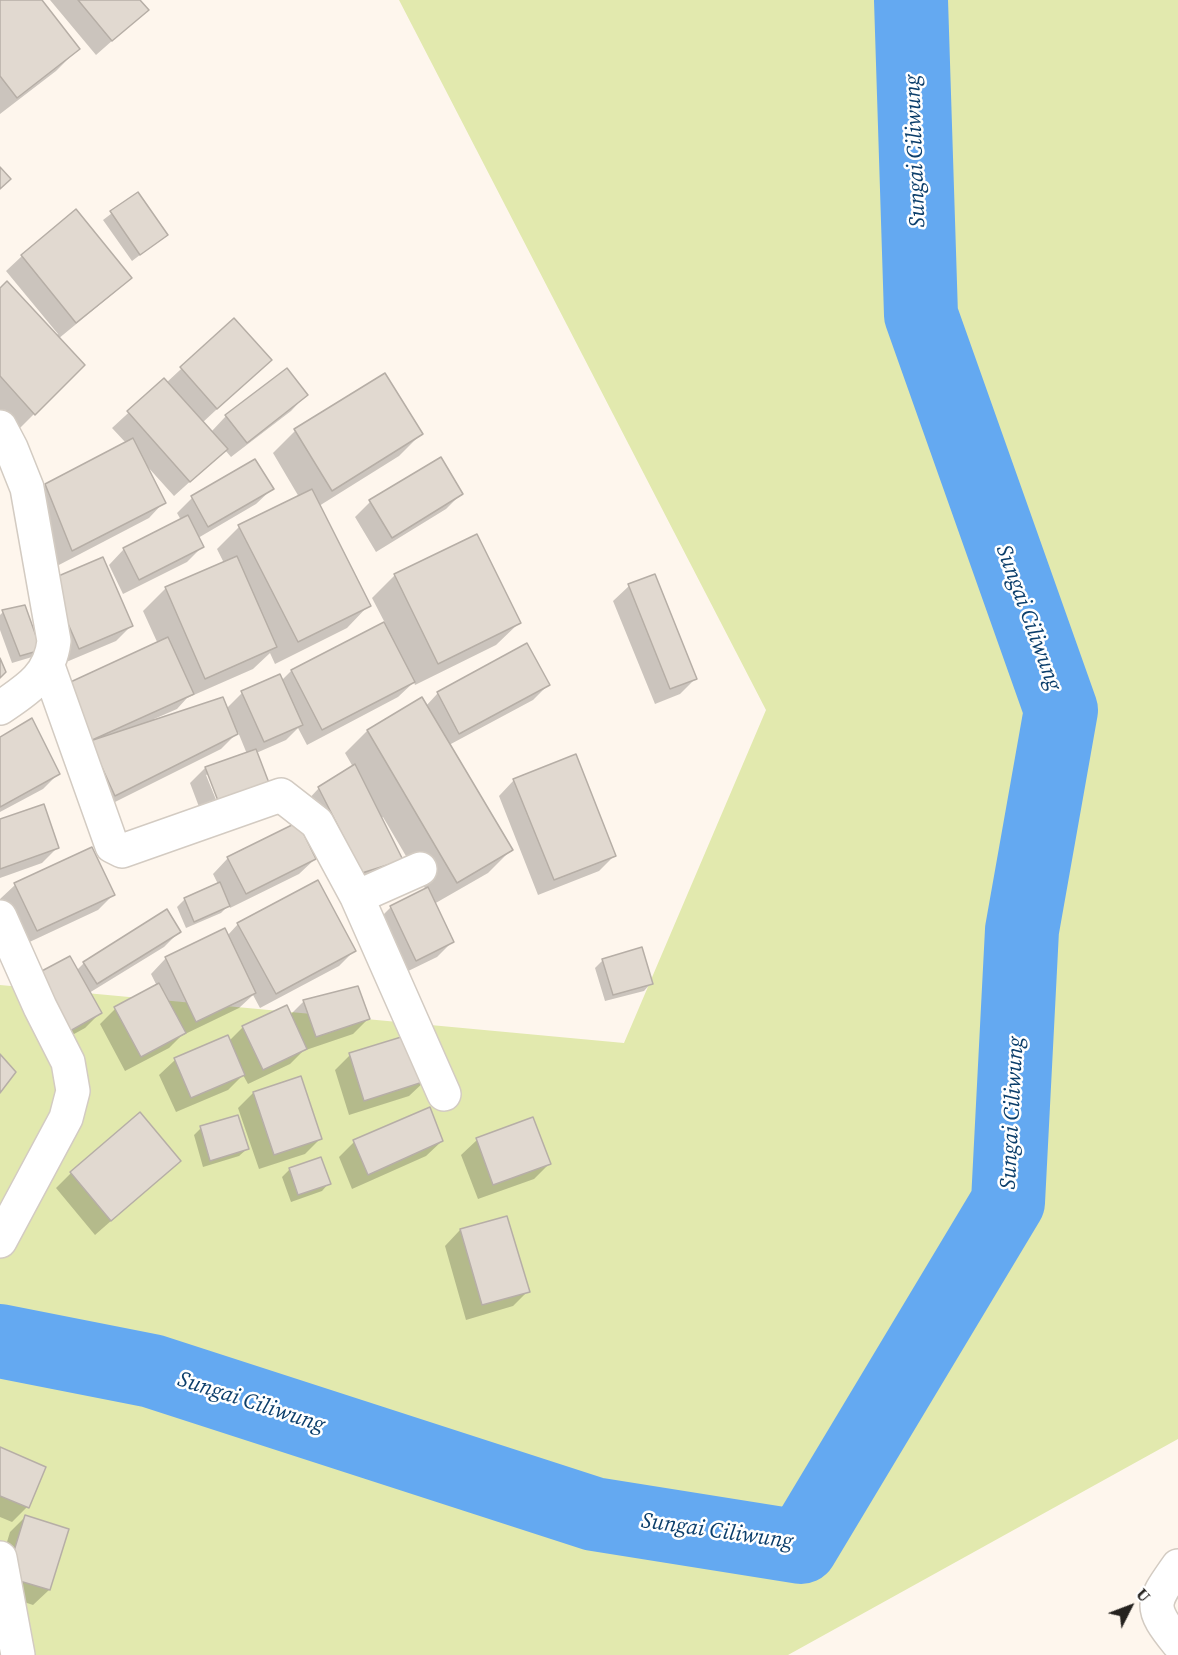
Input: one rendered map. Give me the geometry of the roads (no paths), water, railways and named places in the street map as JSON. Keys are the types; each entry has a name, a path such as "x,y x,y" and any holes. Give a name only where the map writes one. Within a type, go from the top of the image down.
{"street":[{"path":"0,427 27,488 54,641 53,654 48,666 27,690 0,708"},
{"path":"48,666 112,846 122,850 281,795 317,823 357,897 444,1094"},
{"path":"357,897 420,869"},
{"path":"0,917 40,1007 68,1062 73,1091 66,1118 0,1242"},
{"path":"0,1558 18,1655"},
{"path":"1178,1566 1158,1595 1156,1611 1163,1625 1178,1643"}],"waterway":[{"name":"Sungai Ciliwung","path":"0,1341 152,1371 594,1514 801,1547 1008,1202 1022,930 1061,710 921,315 911,0"}]}
